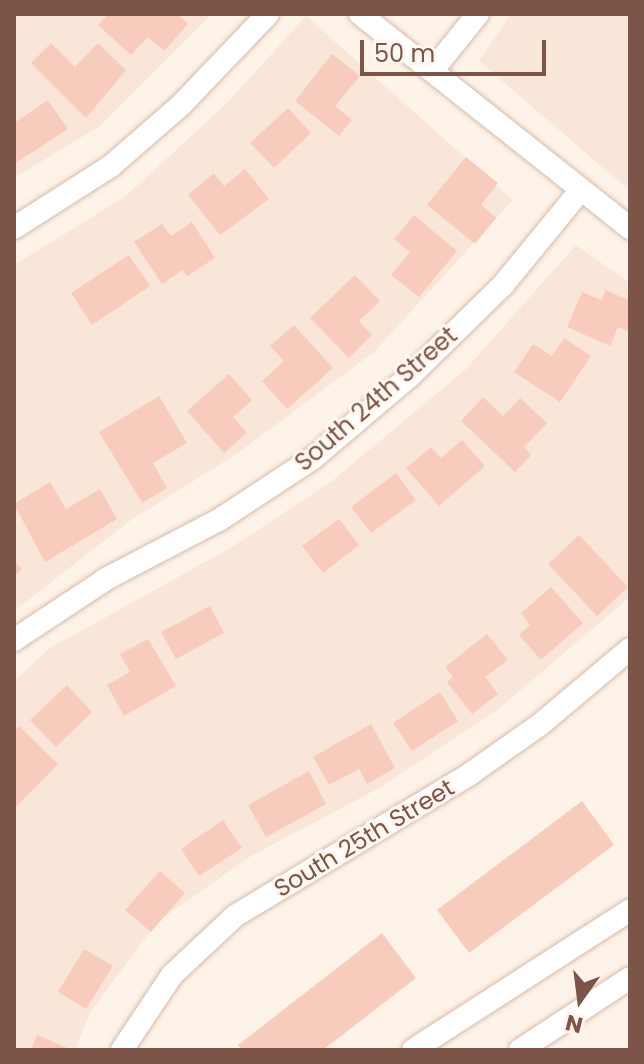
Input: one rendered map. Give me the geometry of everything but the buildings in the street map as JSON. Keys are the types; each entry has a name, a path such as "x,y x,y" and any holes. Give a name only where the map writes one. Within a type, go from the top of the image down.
{"street":[{"path":"14,228 111,166 182,104 268,14"},
{"path":"360,14 630,228"},
{"path":"432,71 478,14"},
{"name":"South 24th Street","path":"14,640 106,579 219,520 312,459 410,376 503,285 580,191"},
{"name":"South 25th Street","path":"122,1050 172,975 235,916 470,774 542,723 630,649"},
{"path":"413,1050 630,910"},
{"path":"520,1050 630,978"}],"shaded area":[{"path":"14,14 212,14 100,126 14,178"},
{"path":"511,14 630,14 630,191 479,61"},
{"path":"306,16 513,200 374,352 235,455 131,520 14,611 14,265 126,196 227,103"},
{"path":"576,245 630,283 630,597 497,710 381,787 251,856 156,923 90,1013 75,1050 14,1050 14,681 50,648 232,547 332,481 465,370"}]}
